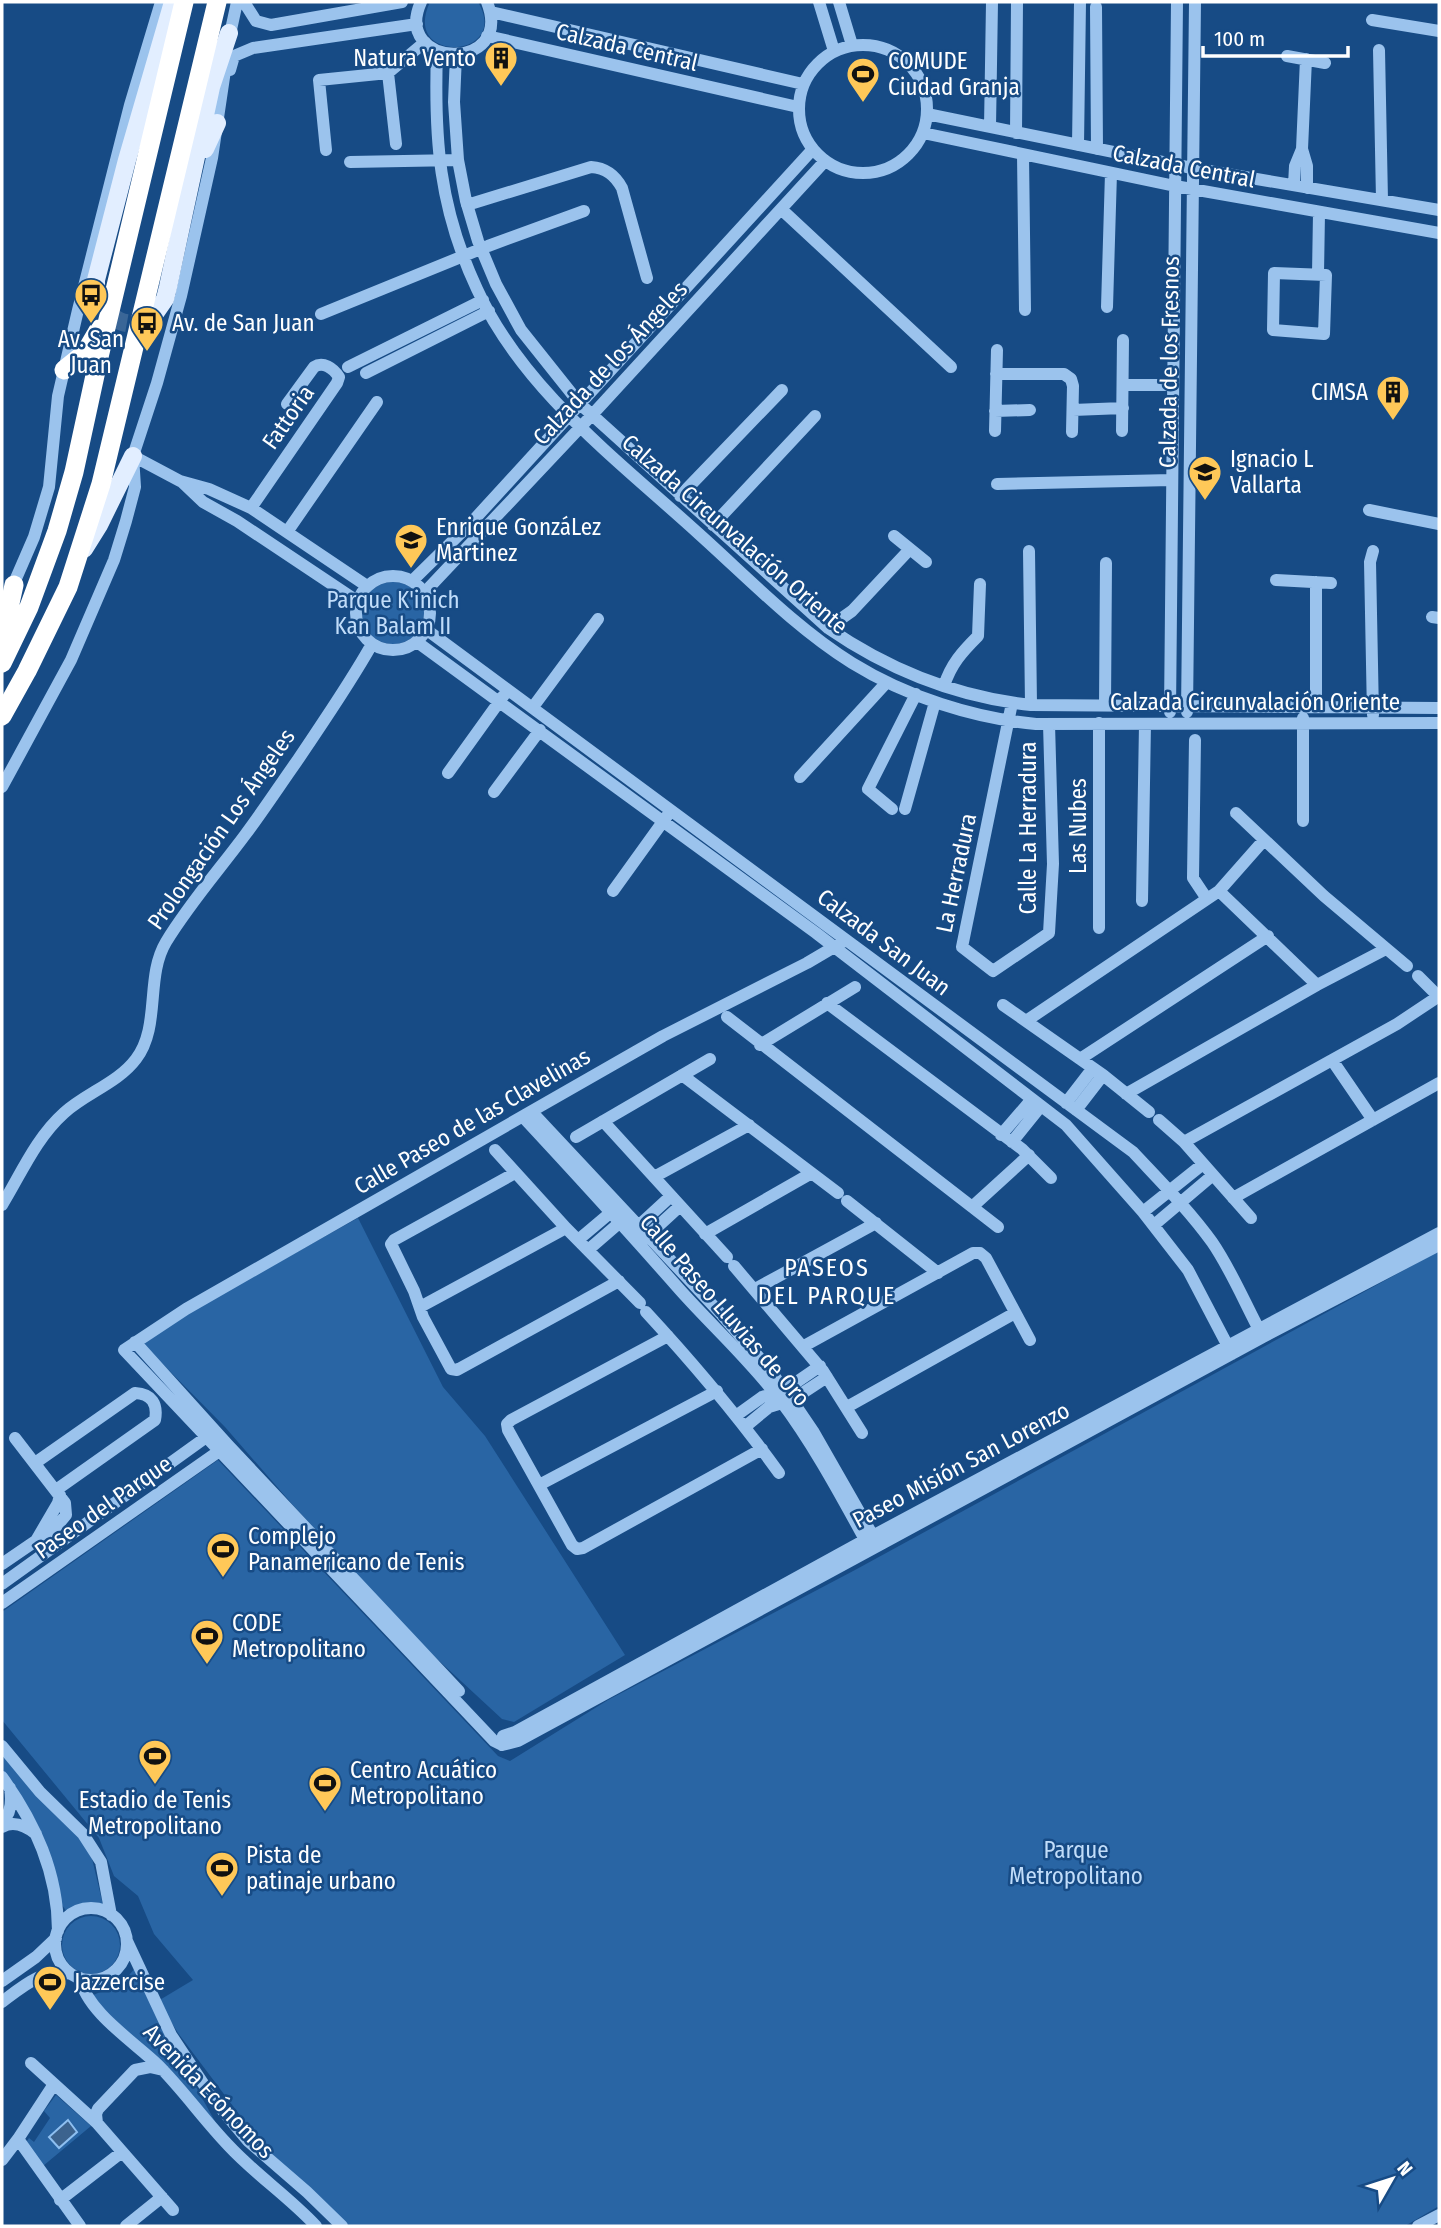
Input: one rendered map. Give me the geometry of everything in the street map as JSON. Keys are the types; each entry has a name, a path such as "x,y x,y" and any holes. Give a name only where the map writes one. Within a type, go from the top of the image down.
{"highway":[{"path":"2,663 29,607 57,531 74,472 184,2"},
{"path":"2,716 68,587 101,484 217,2"},
{"path":"64,370 85,353 111,310"},
{"path":"2,640 13,585"}],"main road":[{"path":"96,293 96,280 127,160 173,2"},
{"path":"156,312 169,287 211,88 229,33"},
{"path":"190,188 217,123"},
{"path":"77,561 99,525 133,456"}],"street":[{"path":"2,610 34,537 49,487 58,396 64,370 104,202 161,2"},
{"path":"223,94 229,33 237,2"},
{"path":"244,2 256,21 271,25 402,2"},
{"path":"421,2 417,24 425,42 437,51 456,55 468,53 479,46 486,36 491,25 489,7"},
{"path":"820,2 834,51"},
{"path":"839,2 852,45"},
{"path":"990,127 992,2"},
{"path":"1016,133 1017,2"},
{"path":"1078,145 1080,2"},
{"name":"Calzada de los Fresnos","path":"1170,723 1177,2"},
{"name":"Calzada de los Fresnos","path":"1187,723 1195,2"},
{"name":"Calzada Central","path":"489,7 803,83"},
{"path":"1096,7 1097,149"},
{"path":"1372,20 1439,31"},
{"path":"2,787 55,691 114,560 135,487 133,456 181,296 212,158 223,94 234,56 253,48 275,44 417,24"},
{"path":"271,25 266,36 275,44"},
{"name":"Calzada Central","path":"486,36 798,107"},
{"path":"326,150 319,80 388,73 425,42"},
{"path":"865,44 890,50 911,66 924,89 927,114 923,133 915,148 889,168 873,173 840,169 825,161 813,149 802,130 798,107 803,83 816,64 834,51 852,45 865,44"},
{"path":"1379,50 1382,200"},
{"name":"Calzada Circunvalación Oriente","path":"437,51 439,160 447,205 463,256 506,341 548,395 569,415 763,593 819,640 852,663 887,682 935,702 1010,721 1049,724 1439,723"},
{"name":"Calzada Circunvalación Oriente","path":"456,55 454,102 458,160 467,205 496,284 521,330 580,404 833,631 860,650 892,667 950,688 1031,705 1439,708"},
{"path":"1287,56 1325,63"},
{"path":"1300,186 1307,166 1302,149 1306,60"},
{"path":"388,73 396,144"},
{"name":"Calzada Central","path":"927,114 1175,165 1439,210"},
{"name":"Calzada Central","path":"923,133 1175,186 1439,233"},
{"name":"Calzada de los Ángeles","path":"412,581 471,523 813,149"},
{"path":"1023,155 1025,310"},
{"path":"350,162 458,160"},
{"name":"Calzada de los Ángeles","path":"424,593 825,161"},
{"path":"467,205 591,167 605,169 622,187 648,278"},
{"path":"1107,307 1111,173"},
{"path":"781,209 951,368"},
{"path":"321,314 481,249 584,212"},
{"path":"1318,274 1319,213"},
{"path":"1274,273 1318,274 1326,275 1324,334 1273,330 1274,273"},
{"path":"348,367 486,306"},
{"path":"366,373 486,306"},
{"path":"1122,431 1123,340"},
{"path":"995,431 997,350"},
{"name":"Fattoria","path":"251,509 339,377 323,364 318,364 287,404"},
{"path":"996,374 1065,374 1071,379 1073,386 1072,432"},
{"path":"1123,385 1173,385"},
{"path":"680,496 782,390"},
{"path":"287,532 377,402"},
{"path":"1073,411 1123,408"},
{"path":"995,411 1030,410"},
{"path":"713,525 816,416"},
{"path":"133,456 180,481 209,489 251,509 367,586"},
{"path":"1172,457 1189,457"},
{"path":"997,484 1172,480"},
{"path":"180,481 203,502 254,532 357,601"},
{"path":"1369,510 1439,524"},
{"path":"894,536 926,562"},
{"path":"833,631 910,549"},
{"path":"1029,551 1031,705"},
{"path":"1373,551 1370,562 1373,723"},
{"path":"1171,560 1188,561"},
{"path":"1105,706 1106,564"},
{"path":"388,576 412,581 424,593 430,607 426,630 417,642 407,648 383,650 372,644 359,630 356,620 357,601 373,581 388,576"},
{"path":"763,593 775,580"},
{"path":"1276,580 1331,583"},
{"path":"1316,582 1317,707"},
{"path":"950,688 948,671 958,655 978,636 980,584"},
{"path":"533,708 598,619"},
{"name":"Calzada San Juan","path":"426,630 1133,1152 1180,1202 1222,1258 1260,1333"},
{"name":"Calzada San Juan","path":"417,642 834,948 1037,1103 1078,1138 1154,1225 1188,1270 1230,1349"},
{"name":"Prolongación Los Ángeles","path":"2,1205 42,1137 55,1121 75,1104 125,1071 136,1058 144,1044 149,1025 155,975 164,945 248,831 352,681 372,644"},
{"path":"800,777 887,682"},
{"path":"448,772 508,689"},
{"path":"916,694 868,789 898,809 935,702"},
{"name":"La Herradura","path":"1012,703 962,947 993,971 1049,933"},
{"path":"1302,707 1303,821"},
{"name":"Las Nubes","path":"1099,723 1099,928"},
{"name":"Calle La Herradura","path":"1049,724 1053,863 1049,933"},
{"path":"1142,901 1144,724"},
{"path":"494,792 540,730"},
{"path":"1195,740 1193,878 1207,899"},
{"path":"613,891 671,810"},
{"path":"1236,813 1324,896 1407,966"},
{"path":"1026,1021 1219,891 1264,840"},
{"path":"1219,891 1317,985"},
{"path":"1080,1059 1268,936"},
{"name":"Calle Paseo de las Clavelinas","path":"210,1434 130,1346 186,1308 527,1114 663,1037 846,940"},
{"path":"1126,1094 1317,985 1386,949"},
{"path":"1184,1142 1397,1024 1439,997 1418,975"},
{"path":"760,1045 855,987"},
{"path":"827,1003 1029,1155 1051,1178"},
{"path":"1003,1005 1098,1072 1154,1116 1184,1142 1251,1218"},
{"path":"727,1017 998,1227"},
{"path":"967,1050 976,1037"},
{"path":"576,1137 710,1059"},
{"path":"1332,1060 1373,1120"},
{"path":"1071,1106 1098,1072"},
{"path":"682,1075 938,1273"},
{"path":"1233,1198 1439,1083"},
{"path":"1007,1139 1037,1103"},
{"name":"Calle Paseo Lluvias de Oro","path":"527,1114 644,1239 722,1315 784,1396 805,1436 872,1543"},
{"path":"603,1121 804,1346 824,1372 862,1433"},
{"path":"1078,1138 1093,1122"},
{"path":"654,1177 749,1125"},
{"path":"495,1150 717,1391 779,1473"},
{"path":"971,1207 1029,1155"},
{"path":"1143,1212 1203,1164"},
{"path":"515,1173 391,1244 414,1291 423,1317 451,1369 457,1370 618,1281"},
{"path":"705,1234 810,1174"},
{"path":"1154,1225 1213,1175"},
{"path":"635,1229 676,1201"},
{"path":"644,1239 676,1201"},
{"path":"578,1240 620,1213"},
{"path":"588,1250 620,1213"},
{"path":"755,1289 876,1223"},
{"path":"420,1307 566,1227"},
{"name":"Paseo Misión San Lorenzo","path":"223,1448 494,1741 518,1741 872,1543 1439,1233"},
{"name":"Paseo Misión San Lorenzo","path":"1260,1333 1439,1245"},
{"path":"804,1346 973,1253 980,1252 986,1258 1030,1340"},
{"path":"847,1408 1015,1313"},
{"path":"668,1336 507,1424 572,1545 577,1549 583,1548 762,1449"},
{"path":"746,1426 784,1396 824,1372"},
{"path":"539,1485 717,1391"},
{"path":"15,1437 35,1463 58,1492 155,1420 157,1412 152,1399 148,1395 135,1393 35,1463"},
{"path":"737,1415 762,1397 784,1396"},
{"path":"210,1434 223,1448"},
{"name":"Paseo del Parque","path":"2,1584 210,1434"},
{"name":"Paseo del Parque","path":"2,1603 223,1448"},
{"name":"Paseo del Parque","path":"2,1564 56,1527 66,1515 65,1503 58,1492"},
{"path":"67,1538 77,1551"},
{"path":"2,1746 40,1793 83,1834 101,1863 111,1915"},
{"path":"2,1777 37,1834 52,1878 56,1902 58,1958 76,1976"},
{"path":"10,1788 10,1807 5,1823 24,1826 37,1834"},
{"path":"2,1981 36,1957 57,1935 68,1917 76,1912 94,1909 111,1915 121,1925 127,1941 123,1961 109,1975 100,1979 61,1971 50,1972 30,1982 2,2002"},
{"name":"Avenida Ecónomos","path":"127,1941 159,2012 182,2053 230,2122 342,2226"},
{"name":"Avenida Ecónomos","path":"76,1976 96,2010 163,2070 229,2146 316,2226"},
{"path":"80,2106 93,2105 130,2066 133,2056 130,2039"},
{"path":"31,2063 97,2123 173,2210"},
{"path":"97,2123 98,2109 135,2070 145,2067 163,2070"},
{"path":"2,2160 54,2084"},
{"path":"18,2139 80,2226"},
{"path":"244,2161 256,2148"},
{"path":"60,2200 122,2152"},
{"path":"126,2226 162,2197"},
{"path":"300,2209 303,2226"},
{"path":"1418,2226 1439,2215"}],"green space":[{"path":"430,2 478,2 484,21 481,35 470,44 456,47 441,45 430,37 425,22"},
{"name":"Parque K'inich Kan Balam II","path":"393,582 415,591 424,613 415,635 393,644 371,635 362,613 371,591"},
{"path":"358,1218 443,1387 485,1436 625,1655 514,1722 502,1719 435,1657 292,1504 225,1427 139,1340"},
{"name":"Parque Metropolitano","path":"1439,1251 1439,2206 1405,2226 345,2226 260,2142 178,2033 158,2001 193,1980 154,1934 138,1896 114,1876 99,1838 2,1720 2,1612 218,1460 498,1756 510,1761 608,1700 855,1570"},
{"path":"2,1750 90,1850 104,1909 89,1904 67,1912 62,1905 2,1771"},
{"path":"91,1916 102,1918 115,1929 120,1945 118,1956 107,1969 91,1974 80,1972 67,1961 62,1945 64,1934 75,1921"},
{"path":"136,1967 171,2042 217,2125 91,1996 123,1982"},
{"path":"56,2095 91,2126 43,2166 25,2144 29,2138 34,2142 50,2118 44,2111"}],"shaded area":[{"path":"68,2120 77,2132 59,2148 49,2137"}],"tunnel":[{"path":"96,293 105,309 117,320 133,324 150,318"}],"place":[{"name":"Natura Vento","path":"501,88"},
{"name":"COMUDE Ciudad Granja","path":"863,104"},
{"name":"Av. San Juan","path":"91,325"},
{"name":"Av. de San Juan","path":"147,353"},
{"name":"CIMSA","path":"1393,422"},
{"name":"Ignacio L Vallarta","path":"1205,502"},
{"name":"Enrique GonzáLez Martinez","path":"411,570"},
{"name":"Complejo Panamericano de Tenis","path":"223,1579"},
{"name":"CODE Metropolitano","path":"207,1666"},
{"name":"Estadio de Tenis Metropolitano","path":"155,1786"},
{"name":"Centro Acuático Metropolitano","path":"325,1813"},
{"name":"Pista de patinaje urbano","path":"222,1898"},
{"name":"Jazzercise","path":"50,2012"}],"district":[{"name":"PASEOS DEL PARQUE","path":"827,1282"}]}
